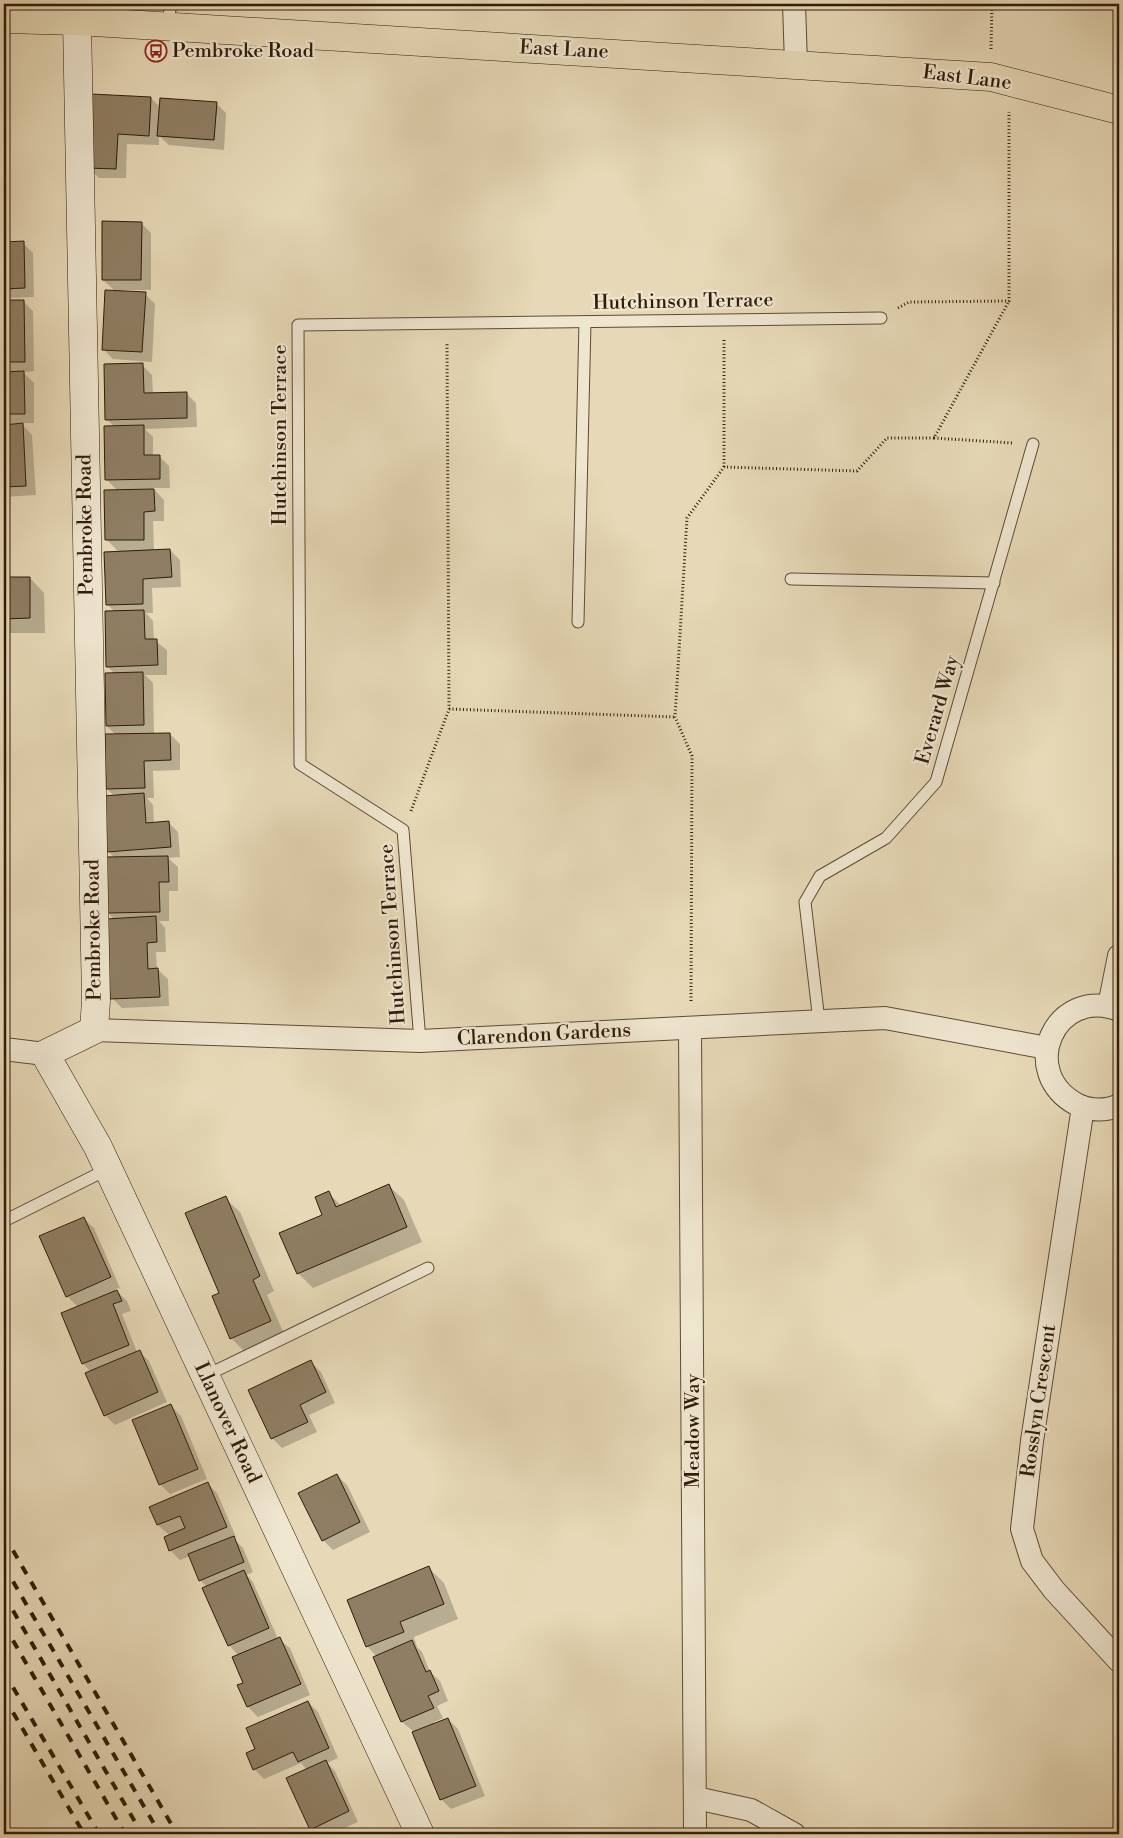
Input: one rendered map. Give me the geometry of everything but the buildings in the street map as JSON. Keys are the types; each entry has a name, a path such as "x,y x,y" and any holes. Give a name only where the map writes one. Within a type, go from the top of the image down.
{"main road":[{"name":"East Lane","path":"4,19 77,21 169,15 1000,79 1119,110"}],"street":[{"path":"794,4 796,64"},
{"name":"Pembroke Road","path":"77,21 96,1001 94,1030"},
{"path":"1119,956 1114,1008 1099,1004 1081,1008 1065,1017 1053,1030 1047,1048 1047,1069 1054,1086 1066,1099 1083,1108 1097,1110 1119,1105"},
{"name":"Clarendon Gardens","path":"45,1054 94,1030 420,1041 885,1018 1047,1048"},
{"name":"Meadow Way","path":"690,1029 695,1834"},
{"path":"4,1049 45,1054"},
{"name":"Llanover Road","path":"45,1054 108,1169 420,1834"},
{"name":"Rosslyn Crescent","path":"1083,1108 1032,1441 1022,1529 1032,1561 1054,1590 1119,1662"},
{"path":"696,1798 752,1810 794,1834"}],"lane":[{"name":"Hutchinson Terrace","path":"420,1041 404,830 300,764 298,325 881,318"},
{"path":"578,622 585,322"},
{"name":"Everard Way","path":"819,1022 805,902 820,876 886,838 936,782 1033,444"},
{"path":"791,579 994,583"},
{"path":"4,1221 108,1169"},
{"path":"205,1376 428,1268"}],"path":[{"path":"934,438 1009,300 1000,79 992,4"},
{"path":"881,318 909,302 1009,300"},
{"path":"690,1029 692,756 675,716 687,518 724,467 724,320"},
{"path":"404,830 449,709 447,323"},
{"path":"724,467 857,471 887,438 934,438 1033,444"},
{"path":"449,709 675,716"}],"railway":[{"path":"4,1535 177,1834"},
{"path":"4,1566 160,1834"},
{"path":"4,1595 142,1834"},
{"path":"4,1625 125,1834"},
{"path":"4,1672 99,1834"},
{"path":"4,1697 84,1834"}],"place":[{"name":"Pembroke Road","path":"156,51"}]}
